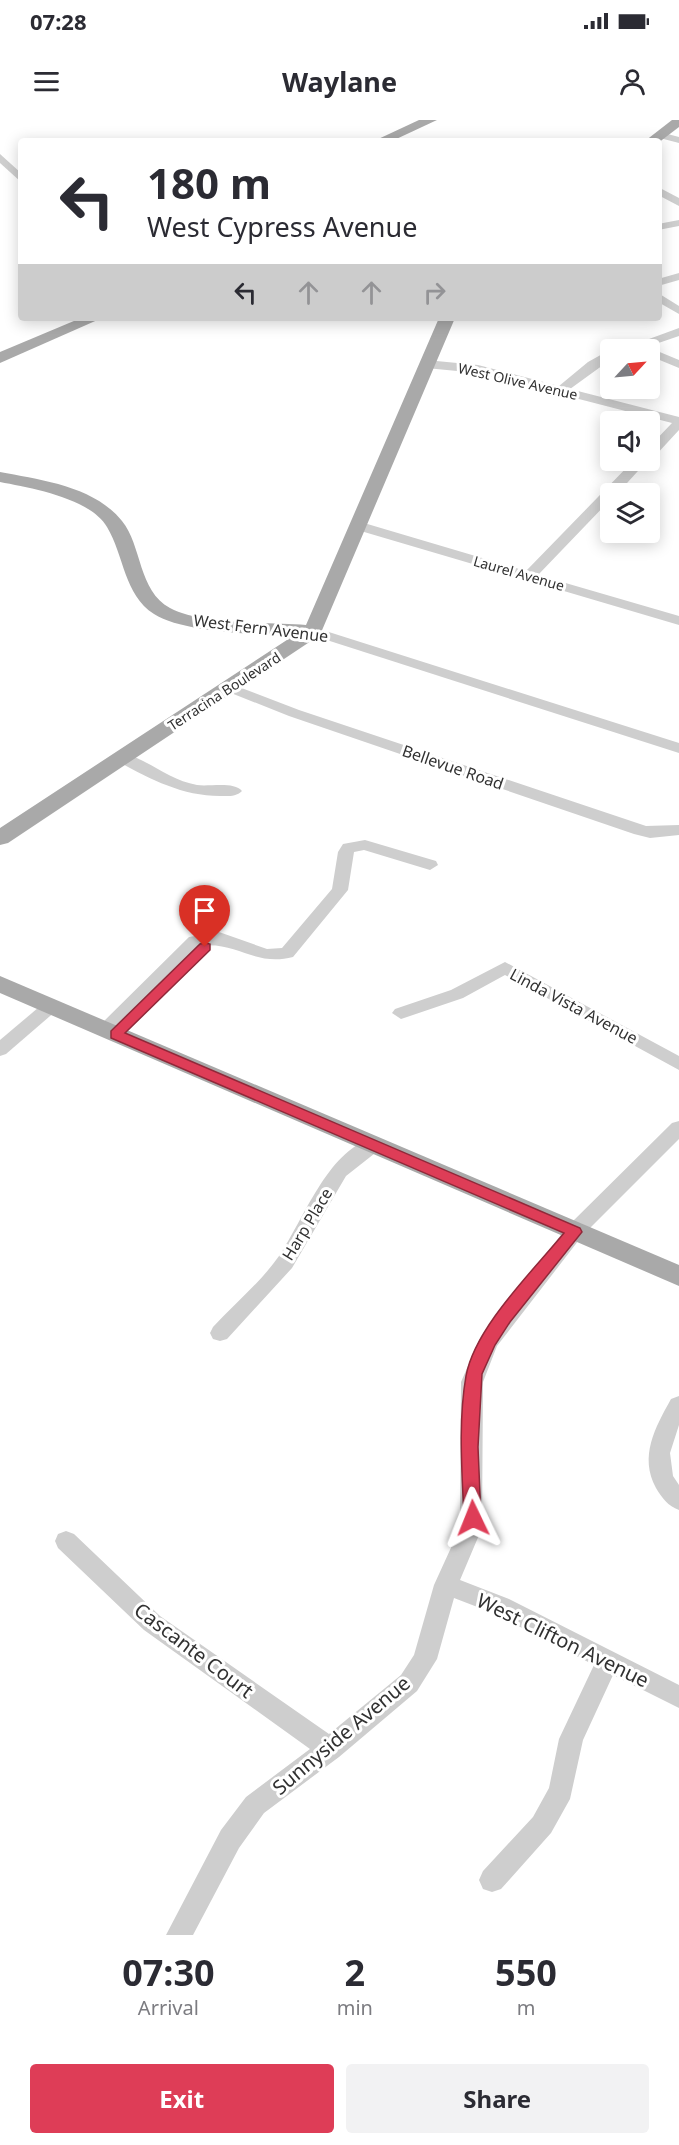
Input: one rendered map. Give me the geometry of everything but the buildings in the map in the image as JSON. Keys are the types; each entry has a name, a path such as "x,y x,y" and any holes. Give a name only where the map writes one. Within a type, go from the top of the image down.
{"main road":[{"path":"388,138 430,120"},
{"path":"656,138 679,121"},
{"path":"0,357 87,321"},
{"path":"314,631 446,321"},
{"name":"West Fern Avenue","path":"0,477 64,494 86,502 107,515 115,524 148,598 160,612 204,622 314,631"},
{"name":"Terracina Boulevard","path":"0,838 231,688 314,631"},
{"path":"0,984 679,1276"}],"street":[{"path":"662,139 679,140"},
{"path":"0,157 18,176"},
{"path":"662,193 679,204"},
{"path":"662,226 679,223"},
{"path":"662,282 679,276"},
{"path":"662,299 679,311"},
{"path":"660,340 679,332"},
{"path":"660,356 679,364"},
{"path":"562,390 600,361"},
{"name":"West Olive Avenue","path":"426,364 478,369 679,422"},
{"path":"660,442 679,422"},
{"path":"529,576 631,471"},
{"name":"Laurel Avenue","path":"359,526 679,621"},
{"name":"West Fern Avenue","path":"314,631 679,748"},
{"name":"Bellevue Road","path":"231,688 305,717 640,830 650,833 679,830"},
{"path":"123,758 180,788 204,793 234,791"},
{"path":"110,1033 163,980 205,947 210,938 219,938 266,955 287,953 340,890 346,852 357,845 372,846 430,865"},
{"name":"Linda Vista Avenue","path":"401,1013 457,994 506,968 679,1064"},
{"path":"0,1050 51,1006"},
{"name":"Sunnyside Avenue","path":"179,1935 230,1839 255,1805 330,1749 409,1683 425,1659 446,1585 471,1528 473,1518 470,1447 474,1374 488,1342 505,1317 575,1232 679,1128"},
{"name":"Harp Place","path":"220,1332 285,1263 339,1171 372,1144"},
{"path":"679,1405 661,1435 658,1448 659,1467 679,1501"},
{"name":"Cascante Court","path":"66,1541 152,1623 330,1749"},
{"name":"West Clifton Avenue","path":"446,1585 501,1606 679,1697"},
{"path":"492,1880 542,1825 561,1791 571,1739 609,1661"}],"route":[{"path":"205,947 115,1035 575,1232 505,1317 488,1342 474,1374 470,1447 473,1518"}]}
